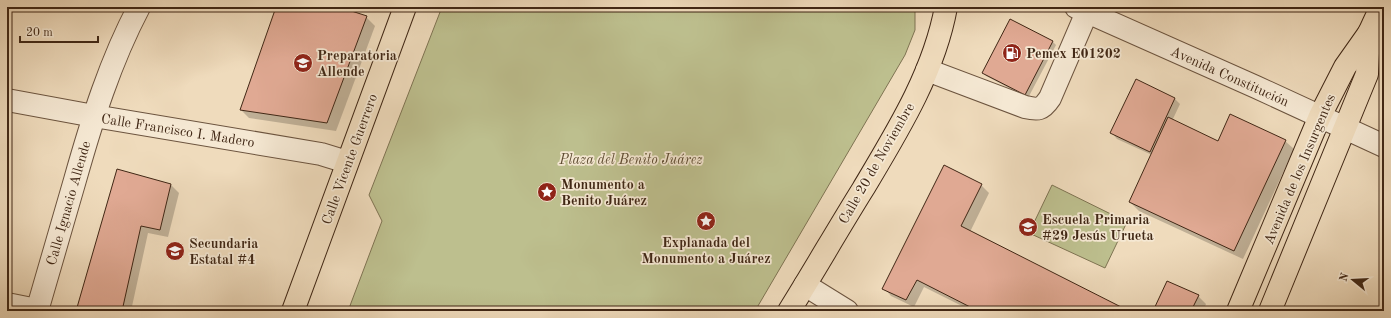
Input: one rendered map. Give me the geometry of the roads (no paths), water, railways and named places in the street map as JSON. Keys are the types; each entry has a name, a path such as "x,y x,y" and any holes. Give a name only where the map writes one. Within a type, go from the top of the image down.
{"main road":[{"name":"Calle Vicente Guerrero","path":"293,311 405,7"},
{"name":"Avenida de los Insurgentes","path":"1238,311 1320,116 1345,67 1369,33 1381,7"},
{"name":"Calle 20 de Noviembre","path":"789,311 894,136 927,70 943,12"},
{"name":"Avenida de los Insurgentes","path":"1270,311 1367,74 1369,33"}],"street":[{"name":"Calle Ignacio Allende","path":"37,310 94,116 108,75 125,34 139,7"},
{"path":"927,70 1025,107 1036,110 1045,107 1050,98 1082,9"},
{"name":"Avenida Constitución","path":"1082,9 1384,146"},
{"name":"Calle Francisco I. Madero","path":"7,100 321,154 348,162"},
{"path":"805,286 848,311"},
{"path":"7,304 37,310"}],"place":[{"name":"Pemex E01202","path":"1012,53"},
{"name":"Preparatoria Allende","path":"303,63"},
{"name":"Monumento a Benito Juárez","path":"547,192"},
{"name":"Explanada del Monumento a Juárez","path":"706,221"},
{"name":"Escuela Primaria #29 Jesús Urueta","path":"1028,227"},
{"name":"Secundaria Estatal #4","path":"175,251"}],"park label":[{"name":"Plaza del Benito Juárez","path":"631,159"}]}
